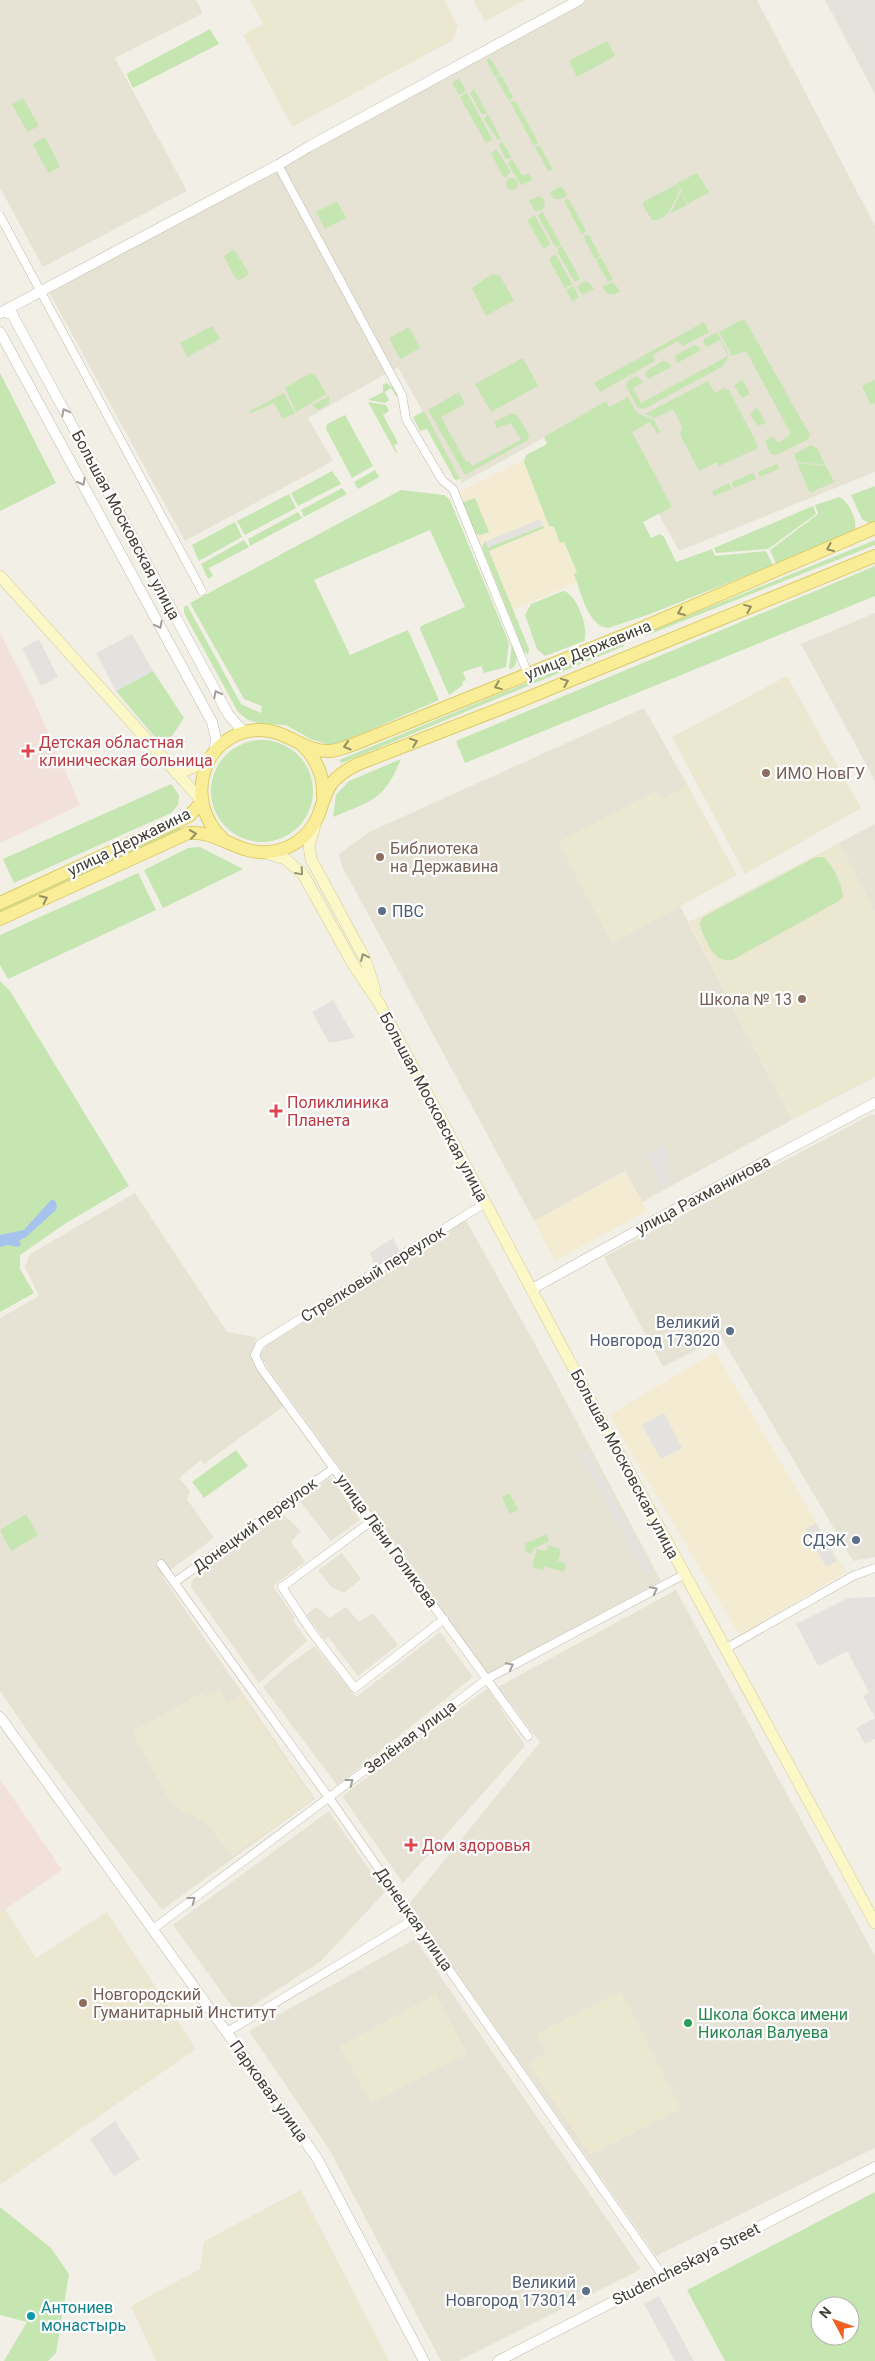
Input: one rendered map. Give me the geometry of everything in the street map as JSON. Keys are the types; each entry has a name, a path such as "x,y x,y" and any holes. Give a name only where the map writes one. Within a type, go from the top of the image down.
{"main road":[{"name":"улица Державина","path":"235,847 217,833 207,818 201,801 204,773 214,754 231,738 246,732 268,730 284,734 318,750 330,751 352,745 635,631 875,528"},
{"name":"улица Державина","path":"0,919 188,833 207,833 235,847 257,853 282,850 307,833 319,812 330,786 342,773 358,764 643,651 875,556"},
{"path":"0,576 201,801"},
{"path":"635,631 643,651"},
{"name":"улица Державина","path":"298,742 315,760 320,771 323,782 319,812"},
{"path":"177,774 192,768 214,754"},
{"name":"улица Державина","path":"0,903 189,816 201,801"},
{"name":"Большая Московская улица","path":"319,812 309,846 311,859 365,959 379,1003"},
{"name":"Большая Московская улица","path":"257,853 272,854 285,859 303,874 354,966 379,1003 485,1204 875,1923"}],"street":[{"path":"5,313 40,291 278,165 579,0"},
{"path":"278,165 402,395 406,420 442,480 453,489 528,674"},
{"path":"0,216 202,591"},
{"name":"Большая Московская улица","path":"5,313 228,714 246,732"},
{"name":"Большая Московская улица","path":"0,332 212,722 216,739 214,754"},
{"name":"улица Рахманинова","path":"532,1289 672,1210 875,1103"},
{"name":"Стрелковый переулок","path":"260,1344 485,1204"},
{"name":"улица Лёни Голикова","path":"260,1344 255,1354 258,1363 528,1736"},
{"name":"Донецкий переулок","path":"175,1582 334,1468"},
{"path":"373,1520 282,1587 311,1631 355,1688 444,1619"},
{"name":"Донецкая улица","path":"161,1564 329,1798 664,2276"},
{"path":"725,1649 853,1576 875,1568"},
{"name":"Зелёная улица","path":"153,1929 487,1679 685,1574"},
{"name":"Парковая улица","path":"0,1717 317,2158 424,2361"},
{"path":"227,2032 414,1919"},
{"name":"Studencheskaya Street","path":"498,2361 875,2167"}],"shaded area":[{"path":"0,0 196,0 203,13 115,58 187,191 43,267 0,188"},
{"path":"250,0 444,0 458,26 453,40 292,127 243,35 263,24"},
{"path":"473,0 525,0 485,21"},
{"path":"588,0 757,0 875,226 875,472 679,551 600,407 462,483 398,367 308,418 333,461 185,541 49,292"},
{"path":"825,0 875,0 875,94"},
{"path":"533,455 583,579 508,613 459,492"},
{"path":"540,519 543,525 488,548 485,542"},
{"path":"875,613 875,781 801,644"},
{"name":"Детская областная клиническая больница","path":"0,633 32,696 80,805 0,843"},
{"path":"132,634 153,671 116,691 96,653"},
{"path":"39,639 58,677 41,686 22,648"},
{"name":"ИМО НовГУ","path":"787,676 861,808 745,874 672,737"},
{"path":"644,708 688,786 662,800 657,790 612,943 680,906 792,1120 642,1202 625,1171 534,1221 342,866 339,854 369,832"},
{"path":"688,786 737,875 612,944 558,842 657,790 662,800"},
{"path":"875,824 875,912 839,843"},
{"name":"Школа № 13","path":"839,843 875,912 875,1077 792,1120 689,922"},
{"path":"333,1000 355,1038 329,1043 312,1012"},
{"path":"872,1114 875,1115 875,1557 853,1561 721,1337 663,1367 604,1257"},
{"path":"665,1145 670,1165 670,1184 660,1189 648,1154"},
{"path":"625,1171 647,1211 555,1261 534,1221"},
{"path":"135,1193 227,1332 256,1337 252,1359 284,1406 204,1464 201,1460 179,1478 190,1491 187,1499 214,1538 162,1576 315,1799 162,1910 40,1749 0,1691 0,1318 39,1296 25,1267 30,1254"},
{"path":"466,1220 552,1375 661,1581 488,1674 260,1357 261,1352 267,1345"},
{"path":"393,1238 400,1252 376,1268 370,1253"},
{"path":"715,1352 846,1572 740,1636 609,1415"},
{"path":"664,1413 682,1448 661,1459 642,1425"},
{"path":"587,1451 652,1572 646,1575 581,1454"},
{"path":"331,1477 360,1520 331,1541 299,1500"},
{"path":"281,1512 301,1531 291,1542 305,1562 273,1586 295,1618 293,1620 307,1641 259,1683 191,1587 192,1580"},
{"path":"816,1523 837,1561 826,1567 806,1529"},
{"path":"342,1553 361,1579 344,1593 331,1587 318,1570"},
{"path":"676,1590 875,1956 875,2148 656,2256 409,1904 540,1742 498,1687"},
{"path":"875,1597 875,1718 863,1696 869,1692 847,1651 821,1665 817,1664 796,1624 848,1598"},
{"path":"316,1607 330,1618 346,1607 359,1622 373,1613 398,1645 358,1676 328,1637 325,1640 306,1615"},
{"path":"440,1632 473,1677 337,1785 263,1687 288,1665 315,1646 356,1697"},
{"path":"488,1688 525,1746 403,1883 342,1796"},
{"path":"220,1690 227,1703 241,1694 313,1799 232,1856 205,1822 178,1809 170,1801 134,1736 135,1730 201,1693 207,1696"},
{"path":"875,1718 875,1739 865,1744 856,1728"},
{"path":"0,1779 62,1870 0,1913"},
{"path":"329,1811 385,1892 320,1962 238,2015 173,1925"},
{"name":"Новгородский Гуманитарный Институт","path":"5,1909 36,1958 107,1912 196,2049 0,2185 0,1913"},
{"path":"415,1939 641,2269 459,2361 441,2361 329,2149 249,2031"},
{"path":"621,1991 681,2109 590,2155 528,2063 546,2053 536,2034"},
{"path":"436,1994 467,2053 371,2104 340,2046"},
{"path":"115,2121 140,2159 114,2176 90,2139"},
{"path":"301,2190 389,2361 156,2361 131,2306 200,2269 204,2241"},
{"path":"659,2296 694,2361 675,2361 644,2304"}],"green space":[{"path":"210,29 219,44 133,88 127,75 128,73"},
{"path":"607,41 615,56 577,77 569,61"},
{"path":"490,58 500,74 495,77 486,60"},
{"path":"501,75 513,97 509,101 496,78"},
{"path":"459,78 466,91 459,95 452,83"},
{"path":"474,89 487,113 481,113 470,93"},
{"path":"467,93 492,139 487,143 460,97"},
{"path":"23,98 39,126 27,132 12,104"},
{"path":"510,102 516,102 538,142 534,146"},
{"path":"488,114 501,139 498,140 484,119"},
{"path":"45,137 60,167 48,173 33,144"},
{"path":"502,141 512,158 506,159 499,145"},
{"path":"540,146 552,168 551,171 548,171 535,147"},
{"path":"496,149 511,172 506,177 503,177 491,153"},
{"path":"512,159 522,175 529,174 533,180 522,185 520,184 508,163"},
{"path":"697,173 709,192 688,204 677,183"},
{"path":"510,178 514,178 518,184 514,190 510,190 506,186 506,182"},
{"path":"677,184 680,190 670,210 662,218 652,220 643,206 643,202"},
{"path":"559,187 563,188 567,196 561,199 554,199 550,192"},
{"path":"681,192 687,205 670,214"},
{"path":"539,196 544,199 545,205 542,210 535,211 529,201"},
{"path":"568,198 586,230 582,235 564,201"},
{"path":"337,201 346,218 325,229 316,212"},
{"path":"542,211 561,245 557,247 554,245 538,216"},
{"path":"535,215 550,244 546,248 543,248 527,220"},
{"path":"589,235 600,256 595,259 583,236"},
{"path":"562,246 580,279 577,281 574,281 558,253 558,248"},
{"path":"234,249 248,272 247,276 239,280 235,278 224,256"},
{"path":"553,255 556,255 572,284 565,288 549,260"},
{"path":"601,257 613,279 608,282 596,260"},
{"path":"492,274 500,276 514,300 486,316 472,288"},
{"path":"584,281 589,283 594,289 582,295 577,287"},
{"path":"613,282 620,291 614,295 608,294 602,287"},
{"path":"573,286 579,297 572,301 566,290"},
{"path":"745,320 810,435 807,440 776,455 770,453 765,441 773,436 778,443 791,434 746,351 732,356 719,332 739,321"},
{"path":"704,322 709,332 683,346 678,341 653,355 655,361 600,392 594,383"},
{"path":"212,326 220,339 187,357 180,343"},
{"path":"409,327 420,348 400,359 389,338"},
{"path":"717,332 729,355 723,366 644,409 638,408 626,387 628,381 637,376 643,382 633,388 641,403 728,356 720,340 707,347 703,342 704,339"},
{"path":"694,345 698,346 700,351 677,363 675,356"},
{"path":"523,358 538,386 491,412 475,384"},
{"path":"663,361 668,362 671,367 648,379 645,372"},
{"path":"0,373 56,483 0,511"},
{"path":"310,373 316,376 326,394 296,412 285,388"},
{"path":"742,379 750,394 742,398 734,386"},
{"path":"875,380 875,403 871,405 862,386"},
{"path":"708,381 715,393 724,388 729,390 758,446 756,449 719,466 717,462 699,471 680,434 682,427 673,409 655,418 645,414"},
{"path":"386,383 393,387 398,395 396,396 391,388 385,392 389,400 385,403 368,400 383,392 383,385"},
{"path":"459,392 465,404 441,417 466,462 469,461 472,466 521,440 511,423 497,428 494,422 512,413 518,416 529,435 528,440 465,475 428,410"},
{"path":"284,393 295,413 283,419 274,403 249,414 250,411"},
{"path":"329,396 329,404 318,410 312,405"},
{"path":"628,397 637,413 654,420 660,432 657,434 650,422 632,432 672,507 643,522 651,538 660,534 664,537 676,562 712,549 715,556 766,551 773,565 650,614 608,628 601,626 590,615 574,574 577,572 564,542 560,543 554,527 549,526 524,462 526,455 547,444 544,437 606,401 609,407"},
{"path":"368,402 386,405 389,411 383,415 398,443 394,445 396,453"},
{"path":"757,407 766,423 758,426 750,414"},
{"path":"424,411 460,479 455,480 427,429 420,431 413,417"},
{"path":"345,415 373,466 352,478 326,429 327,424"},
{"path":"811,445 817,448 825,465 797,462 794,454"},
{"path":"797,463 826,466 834,482 810,493"},
{"path":"777,464 779,469 760,477 758,472"},
{"path":"375,470 379,477 358,489 354,482"},
{"path":"332,471 341,484 298,506 291,493"},
{"path":"753,473 756,479 734,488 732,482"},
{"path":"729,483 732,489 714,496 712,491"},
{"path":"875,486 875,523 870,524 862,519 851,495"},
{"path":"342,488 347,494 304,517 301,510"},
{"path":"401,490 444,495 450,500 509,643 506,667 484,673 481,666 463,672 466,680 462,682 463,685 449,695 420,629 421,626 465,607 430,530 314,580 350,655 408,630 439,700 333,746 311,739 286,725 262,724 248,720 238,712 184,613 184,607 187,605 241,704 261,713 262,706 244,699 190,603"},
{"path":"289,494 296,508 245,535 237,521"},
{"path":"840,497 847,503 854,518 854,532 776,564 770,550 818,514 815,505"},
{"path":"475,498 489,532 480,535 474,533 462,503"},
{"path":"813,506 816,514 768,549 716,553 714,548"},
{"path":"298,512 302,518 250,546 248,539"},
{"path":"235,522 242,537 199,561 192,545"},
{"path":"543,526 544,528 489,551 529,649 528,655 524,652 482,547 485,541 488,547"},
{"path":"244,540 249,547 209,568 213,576 208,579 201,564"},
{"path":"875,540 875,545 645,636 646,633"},
{"path":"875,566 875,596 465,763 456,741"},
{"path":"563,591 573,598 581,612 585,629 584,641 545,656 537,649 525,615 531,604"},
{"path":"512,643 517,657 515,666 511,669 509,668"},
{"path":"623,643 624,646 342,763 339,760"},
{"path":"153,671 184,718 164,748 116,691"},
{"path":"262,740 281,744 298,755 309,772 313,791 309,810 298,827 281,838 262,842 243,838 226,827 215,810 211,791 215,772 226,755 243,744"},
{"path":"401,759 389,784 375,798 333,817 336,795 349,781"},
{"path":"171,784 179,795 178,805 171,813 14,883 3,859"},
{"path":"180,826 182,831 0,914 0,908"},
{"path":"200,847 243,869 163,908 144,870 188,848"},
{"path":"816,857 823,857 836,875 843,896 839,901 732,960 720,959 712,951 701,929 700,924 703,917"},
{"path":"138,873 156,910 8,979 0,965 0,935"},
{"path":"0,981 10,991 129,1186 66,1223 20,1255 20,1269 34,1293 0,1312"},
{"path":"236,1450 248,1466 204,1498 192,1482"},
{"path":"509,1493 518,1510 510,1514 502,1497"},
{"path":"26,1514 38,1535 11,1551 0,1530"},
{"path":"547,1534 549,1541 533,1549 531,1554 525,1552 524,1544"},
{"path":"548,1545 561,1549 558,1561 566,1563 564,1572 544,1566 543,1570 532,1567 537,1549 546,1551"},
{"path":"875,2192 875,2361 725,2361 687,2290"},
{"name":"Антониев монастырь","path":"0,2207 51,2248 69,2274 56,2353 48,2361 4,2361 27,2322 0,2315"}],"water":[{"path":"51,1200 54,1200 57,1205 56,1210 26,1237 18,1241 21,1243 19,1247 7,1245 0,1247 0,1235 24,1230"}],"place":[{"name":"Детская областная клиническая больница","path":"28,751"},
{"name":"ИМО НовГУ","path":"766,773"},
{"name":"Библиотека на Державина","path":"380,857"},
{"name":"ПВС","path":"382,911"},
{"name":"Школа № 13","path":"802,999"},
{"name":"Поликлиника Планета","path":"276,1111"},
{"name":"Великий Новгород 173020","path":"730,1331"},
{"name":"СДЭК","path":"856,1540"},
{"name":"Дом здоровья","path":"411,1845"},
{"name":"Новгородский Гуманитарный Институт","path":"83,2003"},
{"name":"Школа бокса имени Николая Валуева","path":"688,2023"},
{"name":"Великий Новгород 173014","path":"586,2291"},
{"name":"Антониев монастырь","path":"31,2316"}]}
